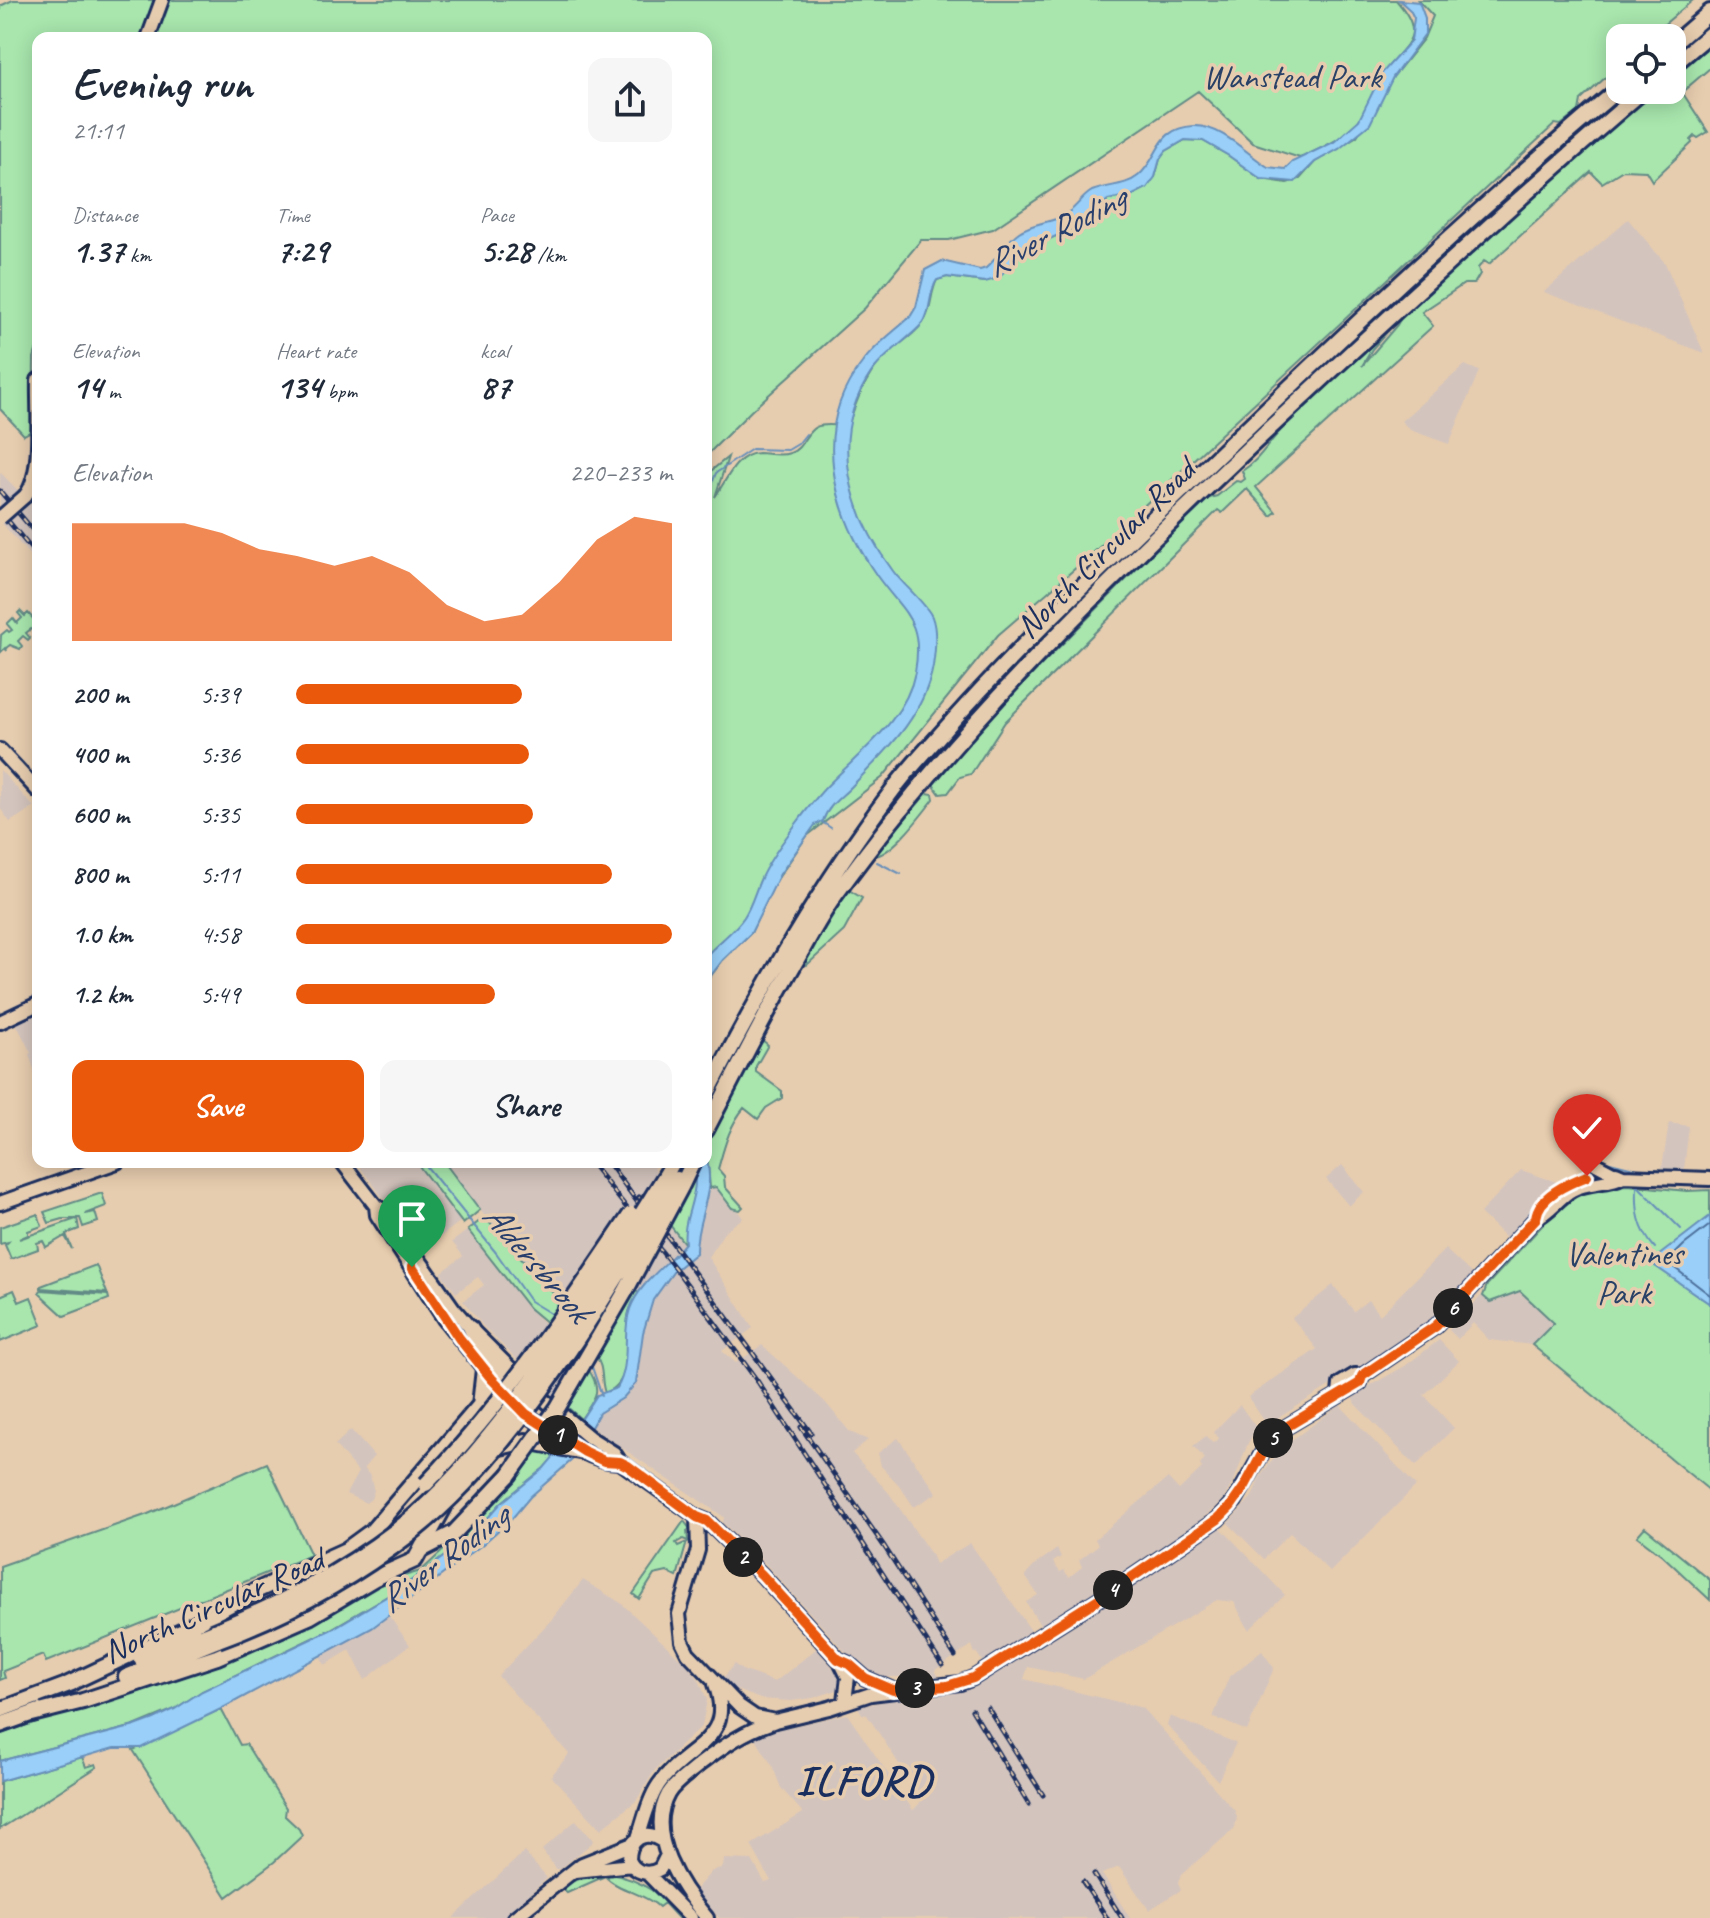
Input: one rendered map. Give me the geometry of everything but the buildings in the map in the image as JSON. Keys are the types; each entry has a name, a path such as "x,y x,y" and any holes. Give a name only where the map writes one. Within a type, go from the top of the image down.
{"highway":[{"path":"1686,33 1710,12"},
{"path":"1686,54 1710,34"},
{"name":"North Circular Road","path":"712,1085 748,1017 894,788 977,694 1339,339 1511,181 1606,100"},
{"name":"North Circular Road","path":"712,1117 820,906 994,702 1104,586 1520,195 1627,104"},
{"path":"395,1505 426,1484 472,1433 535,1352 661,1168"},
{"name":"North Circular Road","path":"0,1725 215,1636 345,1567 397,1530 453,1479 487,1440 572,1324 669,1168"},
{"name":"North Circular Road","path":"0,1710 66,1685 281,1615 328,1590 411,1533 493,1452 538,1393 686,1168"},
{"path":"423,1549 446,1539 463,1525 509,1475 558,1407 625,1292 687,1168"},
{"path":"32,1714 83,1701 238,1649 311,1616 415,1560 443,1507 500,1447 532,1405 531,1400 478,1347 471,1329"},
{"path":"480,1405 484,1369"},
{"path":"66,1685 185,1629 251,1593 346,1550 372,1531 507,1378"},
{"path":"500,1447 516,1442 588,1445"},
{"path":"372,1531 371,1543 378,1561 396,1568"}],"main road":[{"path":"150,32 162,0"},
{"path":"0,518 25,496 32,484"},
{"path":"0,750 32,785"},
{"path":"0,1022 32,1007"},
{"path":"1590,1152 1596,1164 1618,1175"},
{"path":"0,1203 100,1168"},
{"path":"347,1168 376,1206 385,1211 431,1279 471,1329"},
{"path":"707,1918 679,1882 667,1855 662,1841 663,1817 669,1793 728,1742 775,1721 845,1701 893,1690 947,1686 973,1678 1190,1539 1231,1506 1269,1441 1281,1430 1360,1383 1362,1376 1436,1326 1536,1218 1536,1211 1563,1186 1587,1176 1710,1179"},
{"path":"376,1206 377,1215 444,1319 484,1369 507,1378 561,1415 604,1461 620,1462 707,1521 838,1659 848,1677 845,1701"},
{"path":"526,1414 551,1430 588,1445"},
{"path":"697,1517 698,1550 678,1620 682,1641 688,1653 739,1706 755,1717 775,1721"},
{"path":"698,1550 713,1540 728,1542"},
{"path":"838,1659 865,1678 893,1690"},
{"path":"632,1865 628,1855 656,1787 714,1732 721,1716 720,1696 714,1680"},
{"path":"514,1918 582,1864 648,1835 662,1841"},
{"path":"647,1873 660,1869 667,1855"},
{"path":"576,1871 632,1865 647,1873 691,1918"}],"shaded area":[{"path":"1628,219 1665,263 1704,353 1544,292"},
{"path":"1465,365 1479,371 1449,444 1410,430 1401,421"},
{"path":"0,472 32,505 32,558 0,521"},
{"path":"0,770 32,808 10,822 0,808"},
{"path":"32,1015 32,1063 31,1053 16,1023"},
{"path":"1669,1123 1689,1126 1684,1170 1662,1168"},
{"path":"1342,1165 1364,1192 1349,1206 1326,1179"},
{"path":"361,1168 421,1168 461,1221 423,1250"},
{"path":"448,1168 655,1168 670,1225 693,1255 696,1253 697,1232 710,1188 716,1186 723,1199 743,1218 725,1231 708,1257 753,1328 722,1351 736,1363 762,1345 825,1402 850,1432 868,1440 852,1453 889,1493 935,1564 970,1543 1032,1632 1031,1635 984,1664 972,1645 935,1670 939,1677 883,1677 869,1674 859,1667 764,1562 723,1523 724,1517 591,1427 602,1410 627,1394 636,1383 649,1309 671,1277 664,1268 639,1294 600,1247 562,1303 498,1234"},
{"path":"1521,1170 1557,1182 1506,1238 1480,1213"},
{"path":"468,1230 529,1308 581,1361 556,1398 484,1327 463,1301 484,1285 478,1277 456,1293 441,1273 463,1256 452,1242"},
{"path":"1445,1249 1473,1275 1432,1322 1267,1425 1248,1397 1317,1349 1292,1318 1333,1285 1354,1311 1368,1300 1380,1315"},
{"path":"1520,1291 1554,1323 1532,1345 1489,1340 1473,1323 1458,1339 1449,1330 1482,1295 1490,1302"},
{"path":"1439,1340 1459,1361 1424,1395 1454,1428 1416,1466 1353,1399 1355,1394 1405,1366"},
{"path":"1240,1405 1257,1429 1222,1501 1178,1540 1044,1626 1040,1625 1026,1602 1038,1595 1025,1576 1057,1549 1061,1557 1053,1562 1060,1572 1064,1570 1069,1577 1082,1567 1079,1560 1098,1545 1095,1539 1168,1478 1179,1490 1202,1468 1200,1465 1205,1459 1193,1446 1206,1436 1213,1443 1219,1438 1213,1432"},
{"path":"1340,1405 1416,1486 1330,1572 1290,1533 1264,1559 1228,1523 1252,1497 1260,1477 1281,1448"},
{"path":"351,1430 374,1456 364,1468 374,1491 366,1503 346,1494 358,1472 335,1445"},
{"path":"898,1438 937,1493 914,1507 881,1466 878,1453"},
{"path":"1219,1526 1285,1595 1249,1630 1234,1602 1217,1600 1084,1679 1028,1667 1024,1679 1143,1708 1235,1811 1235,1828 1181,1875 1178,1883 1181,1890 1149,1910 1119,1867 1102,1874 1130,1918 719,1918 695,1890 712,1871 723,1867 724,1859 752,1860 765,1883 771,1881 751,1845 803,1813 781,1788 772,1765 753,1735 847,1714 913,1810 920,1803 918,1793 867,1715 862,1714 858,1707 899,1698 930,1698 976,1682"},
{"path":"583,1580 621,1603 687,1665 699,1680 707,1700 702,1726 655,1770 636,1801 601,1829 551,1776 569,1754 498,1676 552,1619"},
{"path":"389,1616 410,1645 365,1680 350,1650 325,1665 320,1656"},
{"path":"817,1648 837,1673 840,1682 837,1690 813,1698 791,1701 760,1699 732,1688 724,1677 734,1664 775,1682"},
{"path":"1262,1651 1274,1668 1247,1731 1213,1717 1229,1677"},
{"path":"1170,1716 1236,1743 1218,1781 1167,1725"},
{"path":"576,1820 593,1840 592,1843 556,1869 542,1850"},
{"path":"524,1852 547,1878 503,1918 453,1918"}],"green space":[{"path":"13,0 159,0 148,32 32,32 32,431 24,435 0,409 0,6"},
{"name":"Wanstead Park","path":"168,0 1396,0 1406,12 1412,31 1406,46 1381,77 1356,124 1334,142 1300,158 1253,143 1198,91 993,229 949,240 921,240 865,308 712,450 712,32 155,32"},
{"path":"1418,0 1693,0 1665,24 1606,24 1606,77 1581,100 1579,111 1561,125 1555,124 1093,553 998,635 883,777 807,836 772,887 751,933 712,974 712,470 728,457 715,497 732,469 744,458 758,453 790,453 816,427 848,426 876,366 924,321 937,280 947,277 985,282 1024,250 1070,230 1108,200 1133,195 1155,177 1160,159 1166,151 1185,140 1203,141 1261,179 1287,183 1300,179 1315,162 1357,136 1393,77 1424,38 1433,16"},
{"path":"1710,43 1710,68 1686,89 1686,63"},
{"path":"1686,98 1708,132 1698,138 1695,136 1692,143 1652,181 1646,171 1623,170 1602,183 1591,172 1489,264 1484,261 1478,268 1480,274 1474,284 1464,284 1422,312 1433,326 1256,487 1276,512 1271,516 1247,489 1222,513 1218,510 1005,722 971,774 960,777 948,793 940,794 932,783 964,743 1206,499 1245,479 1242,471 1285,426 1384,331 1388,331 1362,366 1402,316 1637,104 1686,104"},
{"path":"20,611 25,616 28,613 32,617 32,630 26,633 30,638 28,640 23,636 18,641 22,646 20,649 10,645 7,651 5,648 0,653 1,635 12,630 7,624 13,618 17,623 22,618 18,613"},
{"path":"927,793 933,794 934,799 914,824 888,850 873,856"},
{"path":"849,890 862,898 844,931 807,965 802,961"},
{"path":"760,1038 768,1045 756,1066 756,1072 782,1091 782,1098 766,1108 758,1119 744,1108 728,1137 718,1169 724,1176 725,1187 743,1207 740,1210 732,1208 716,1187 710,1188 708,1168 712,1168 712,1131"},
{"path":"421,1168 448,1168 480,1210 463,1224"},
{"path":"694,1168 696,1183 684,1243 670,1225 668,1217"},
{"name":"Valentines Park","path":"1628,1185 1710,1190 1710,1491 1532,1345 1554,1323 1520,1291 1490,1302 1483,1296 1487,1285 1563,1203 1590,1188"},
{"path":"102,1193 106,1206 85,1214 95,1212 98,1222 83,1227 80,1218 77,1218 79,1229 66,1234 72,1249 65,1236 46,1247 43,1241 37,1243 38,1249 11,1259 5,1245 8,1242 0,1244 0,1227 38,1214 42,1226 28,1231 28,1235 19,1239 76,1219 49,1223 44,1212"},
{"path":"481,1220 488,1221 562,1303 548,1324 529,1308 468,1230"},
{"path":"96,1265 107,1293 41,1288 41,1286"},
{"path":"632,1286 639,1294 629,1314 625,1371 614,1388 605,1393 595,1355"},
{"path":"14,1290 19,1302 31,1297 42,1325 0,1342 0,1296"},
{"path":"41,1290 108,1295 109,1299 64,1316 39,1293"},
{"path":"588,1369 596,1390 581,1419 565,1405"},
{"path":"535,1451 556,1455 501,1503 472,1536 401,1588 329,1630 202,1691 175,1709 134,1726 0,1761 0,1734 103,1700 382,1582 421,1571 465,1530"},
{"path":"267,1463 311,1555 46,1662 43,1655 3,1671 5,1678 0,1680 0,1566 148,1514"},
{"path":"684,1521 690,1529 687,1531 688,1541 683,1539 676,1543 678,1546 687,1542 677,1577 667,1572 654,1575 639,1599 633,1594"},
{"path":"1645,1527 1710,1580 1710,1600 1637,1536"},
{"path":"221,1709 240,1745 246,1744 286,1808 285,1816 302,1836 274,1862 227,1897 133,1750"},
{"path":"82,1757 86,1767 96,1764 97,1767 0,1829 0,1781"},
{"path":"610,1874 632,1880 651,1890 685,1918 678,1918 664,1903 659,1907 605,1876 567,1893 559,1887 588,1875"}],"water":[{"name":"River Roding","path":"1399,0 1419,2 1425,18 1425,34 1393,77 1370,124 1339,149 1315,162 1295,182 1261,179 1203,141 1185,140 1166,151 1147,188 1133,195 1108,200 1070,230 1024,250 1000,276 985,282 947,277 937,280 923,323 871,373 850,423 847,449 849,475 865,525 893,571 932,617 935,648 928,684 902,731 832,806 823,821 815,825 780,874 751,933 712,974 712,950 744,917 778,849 818,796 892,720 910,689 917,655 914,629 910,619 877,576 849,525 839,498 832,442 836,415 846,388 867,356 910,317 916,307 925,270 942,261 980,270 986,268 1019,232 1064,215 1092,191 1128,182 1138,176 1165,138 1181,128 1194,126 1214,130 1268,167 1285,169 1292,162 1334,142 1359,120 1382,73 1411,41 1414,18"},
{"name":"River Roding","path":"693,1168 709,1169 696,1253 674,1271 653,1300 643,1333 636,1383 623,1398 599,1413 573,1459 530,1497 504,1528 372,1628 221,1709 141,1748 114,1748 0,1781 0,1761 154,1719 202,1691 330,1630 401,1588 472,1536 501,1503 544,1468 570,1437 597,1395 617,1388 624,1369 627,1319 634,1300 685,1243 686,1223 694,1193"},
{"path":"1710,1216 1710,1304 1655,1266 1658,1256"}],"waterway":[{"name":"Aldersbrook","path":"712,484 716,473 752,449 788,450 806,434"},
{"path":"822,822 831,828"},
{"path":"877,862 901,874"},
{"path":"1606,1161 1638,1169"},
{"name":"Aldersbrook","path":"428,1168 497,1254 530,1301 553,1315"},
{"path":"1637,1186 1639,1219 1655,1248"},
{"path":"1639,1187 1681,1229"},
{"name":"Aldersbrook","path":"591,1364 602,1396"}],"railway":[{"path":"0,491 32,529"},
{"path":"0,511 32,550"},
{"path":"595,1168 678,1272 758,1382 942,1665"},
{"path":"612,1168 641,1207"},
{"path":"639,1197 811,1433"},
{"path":"801,1427 884,1546 955,1656"},
{"path":"988,1708 1043,1795"},
{"path":"972,1710 1029,1804"},
{"path":"1094,1874 1122,1918"},
{"path":"1083,1882 1107,1918"}],"district":[{"name":"ILFORD","path":"864,1780"}],"route":[{"path":"412,1267 444,1319 492,1379 526,1414 585,1452 610,1463 620,1462 628,1466 697,1517 707,1521 762,1575 838,1659 865,1678 893,1690 932,1688 973,1678 1218,1519 1235,1501 1273,1437 1360,1383 1362,1376 1424,1336 1536,1218 1536,1211 1546,1200 1568,1183 1587,1176"}]}
